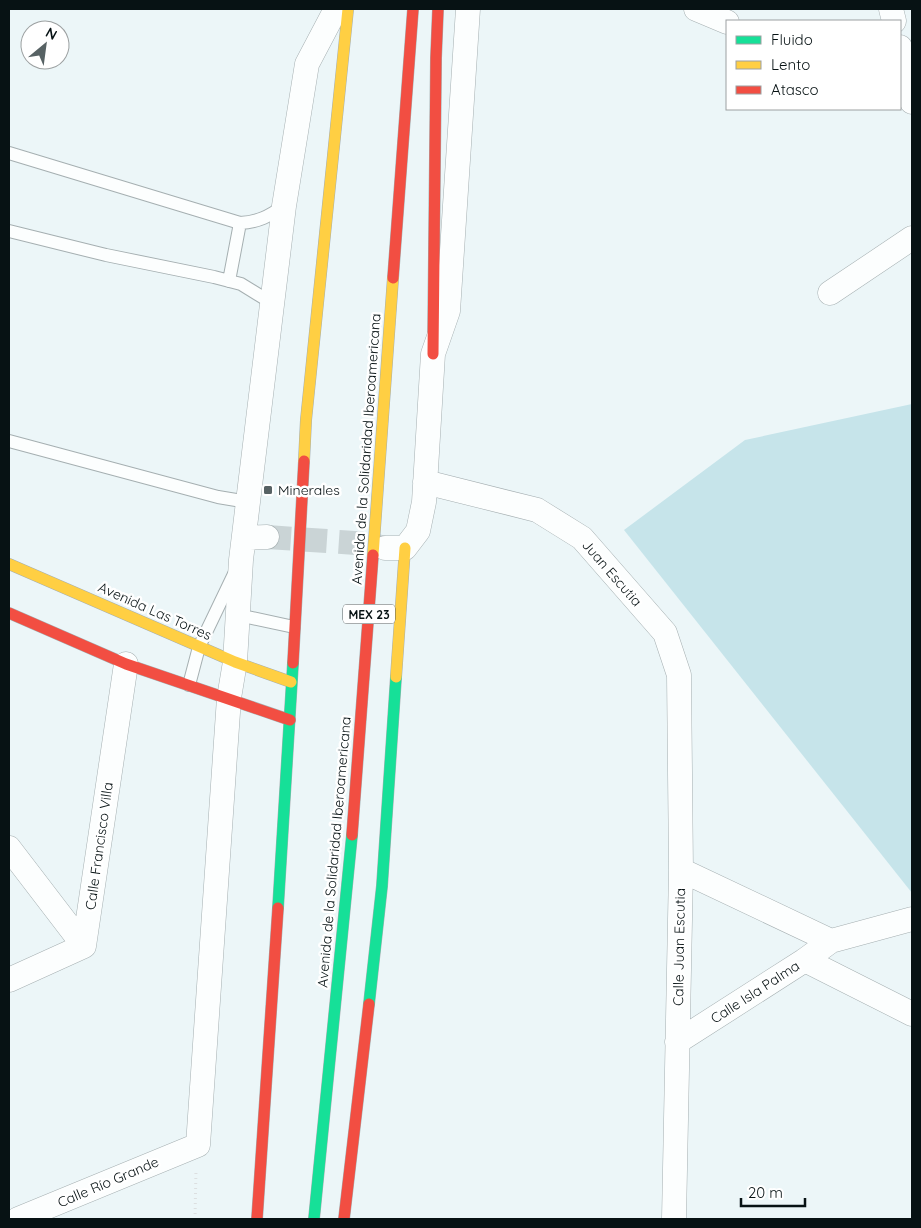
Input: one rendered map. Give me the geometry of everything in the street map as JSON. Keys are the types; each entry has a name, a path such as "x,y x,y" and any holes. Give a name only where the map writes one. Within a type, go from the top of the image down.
{"main road":[{"path":"257,1219 290,720 306,420 348,9"},
{"name":"Avenida de la Solidaridad Iberoamericana","path":"314,1219 352,834 413,9"},
{"path":"433,354 438,9"},
{"path":"344,1219 382,886 395,548"},
{"name":"Avenida Las Torres","path":"9,564 199,647 291,682"},
{"path":"9,613 126,664 290,720"}],"street":[{"path":"198,1144 229,698 235,662 242,549 284,206 307,64 336,9"},
{"path":"395,548 418,531 424,502 433,354 448,311 468,9"},
{"path":"696,9 726,22"},
{"path":"901,51 910,93"},
{"path":"830,293 912,238"},
{"name":"Juan Escutia","path":"426,482 536,510 582,538 665,633 679,676"},
{"path":"242,549 267,537"},
{"name":"Calle Francisco Villa","path":"84,946 126,664"},
{"name":"Calle Juan Escutia","path":"674,1219 681,870 679,676"},
{"path":"9,848 84,946 9,980"},
{"path":"681,870 831,941"},
{"name":"Calle Isla Palma","path":"677,1042 805,960 831,941 912,918"},
{"path":"805,960 912,1014"},
{"name":"Calle Río Grande","path":"18,1219 198,1144"}],"lane":[{"path":"9,153 240,224 268,217 284,206"},
{"path":"229,281 240,224"},
{"path":"9,231 106,255 240,284 272,303"},
{"path":"9,441 218,497 248,502"},
{"path":"189,685 199,647 242,549"},
{"path":"238,615 294,627"}],"path":[{"path":"195,1219 195,1170 198,1144"}],"shaded area":[{"path":"912,404 912,893 624,530 745,440"}],"tunnel":[{"path":"267,537 370,544 385,548"}],"traffic: fast":[{"path":"278,908 293,663"},
{"path":"369,1004 382,886 396,677"},
{"path":"314,1219 352,835"}],"traffic: slow":[{"path":"304,461 306,420 348,9"},
{"path":"373,555 393,278"},
{"path":"396,677 405,548"},
{"path":"9,564 235,662 291,682"}],"traffic: jam":[{"path":"393,278 413,9"},
{"path":"433,354 438,9"},
{"path":"293,663 304,461"},
{"path":"352,835 373,555"},
{"path":"9,613 126,664 290,720"},
{"path":"257,1219 278,908"},
{"path":"344,1219 369,1004"}],"place":[{"name":"Minerales","path":"268,490"}]}
